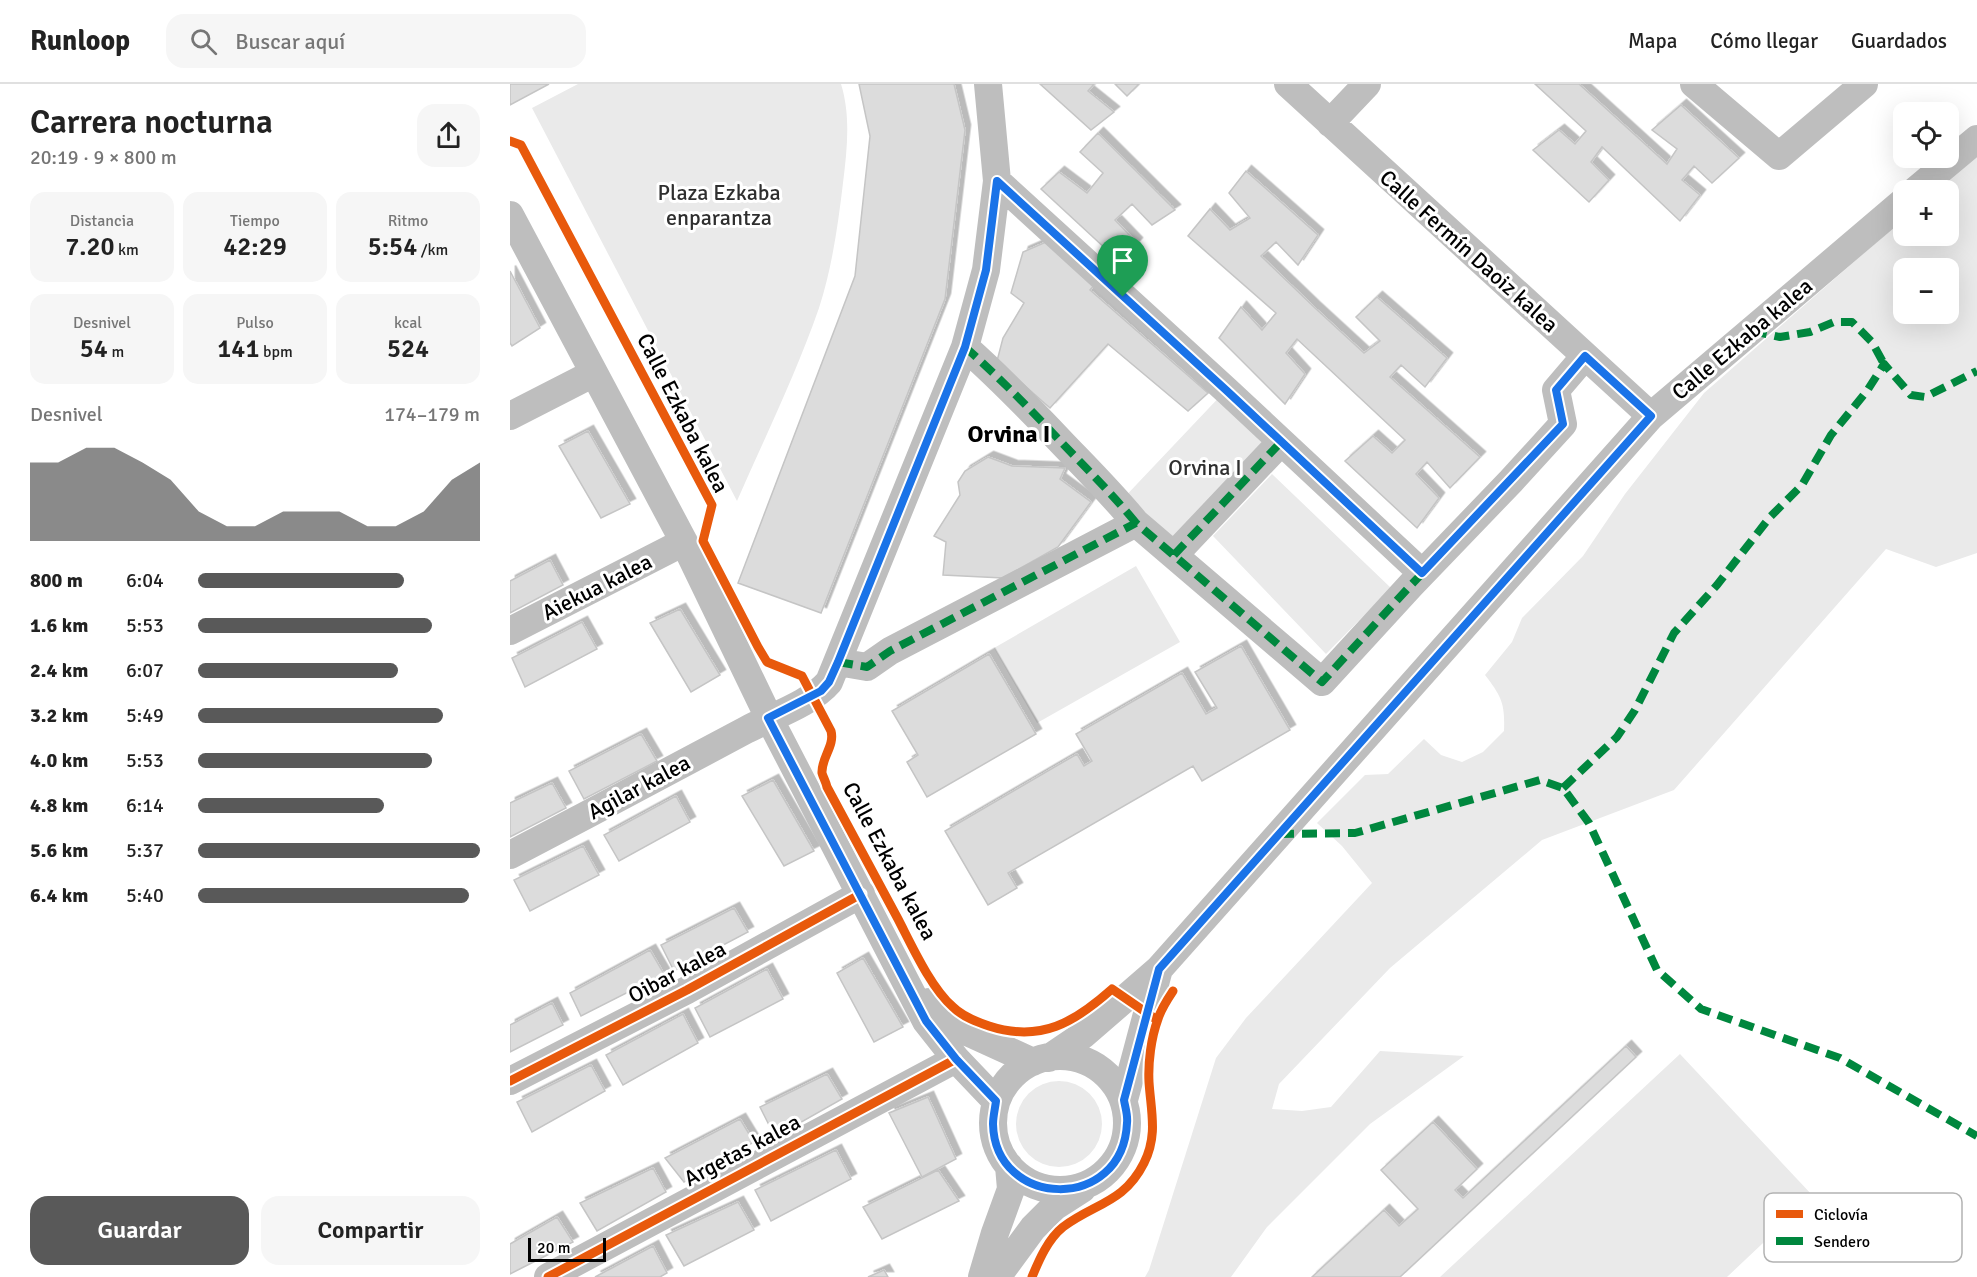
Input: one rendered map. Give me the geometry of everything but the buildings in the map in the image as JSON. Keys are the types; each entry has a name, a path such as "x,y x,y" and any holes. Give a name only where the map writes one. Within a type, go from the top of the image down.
{"street":[{"name":"Agilar kalea","path":"510,855 821,691 829,682 965,347 986,270 997,181 988,84"},
{"name":"Calle Fermín Daoiz kalea","path":"1287,84 1651,416"},
{"path":"1330,123 1367,84"},
{"path":"1694,84 1779,156 1864,84"},
{"path":"1928,180 1977,139"},
{"path":"997,181 1422,573"},
{"name":"Calle Ezkaba kalea","path":"904,977 952,1025 1041,1060 1083,1035 1159,969 1651,416 1893,210"},
{"name":"Calle Ezkaba kalea","path":"510,215 684,542 768,718 926,1021 956,1059 996,1101"},
{"path":"965,347 1036,415 1136,524 1322,682 1563,424 1556,390 1585,356"},
{"path":"510,416 594,373"},
{"path":"1174,555 1281,442"},
{"path":"838,662 867,668 890,651 1136,524"},
{"name":"Aiekua kalea","path":"510,631 684,542"},
{"name":"Oibar kalea","path":"510,1081 687,990 861,894"},
{"name":"Calle Ezkaba kalea","path":"1124,1100 1159,969"},
{"path":"997,1277 1040,1221 1054,1207 1102,1176 1116,1160 1125,1141 1128,1120 1124,1100 1113,1081 1096,1066 1076,1058 1055,1056 1017,1071 1005,1085 996,1101 993,1124 997,1147 1009,1166 1021,1178 1037,1186 1054,1190 1071,1189 1088,1184 1102,1176"},
{"name":"Argetas kalea","path":"548,1277 956,1059"},
{"path":"982,1277 1011,1189 1009,1166"}],"green space":[{"name":"Plaza Ezkaba enparantza","path":"578,84 841,84 846,108 847,146 839,215 828,278 800,357 737,501 532,108"},
{"path":"1977,156 1977,553 1936,567 1886,549 1674,790 1542,840 1390,968 1279,1084 1272,1109 1302,1111 1331,1107 1380,1051 1464,1056 1370,1124 1267,1227 1231,1277 1145,1277 1216,1058 1246,1018 1372,883 1342,846 1317,823 1365,775 1388,774 1424,739 1441,755 1462,762 1483,752 1504,731 1501,701 1485,675 1512,642 1522,618 1583,556 1625,494 1704,393 1893,228 1893,246 1959,246 1959,180 1949,180"},
{"name":"Orvina I","path":"1226,390 1281,442 1174,555 1119,503"},
{"path":"1272,474 1391,588 1326,654 1213,536"},
{"path":"1136,566 1180,642 1037,723 994,648"},
{"path":"1680,1054 1810,1193 1764,1193 1764,1242 1727,1277 1440,1277"},
{"path":"1059,1081 1083,1088 1095,1100 1102,1124 1095,1148 1083,1160 1059,1167 1035,1160 1023,1148 1016,1124 1023,1100 1035,1088"}],"marked path":[{"path":"997,181 1422,573"},
{"path":"1752,331 1780,337 1810,332 1834,322 1852,322 1872,342 1884,364"},
{"path":"965,347 1028,407 1136,523"},
{"path":"838,662 867,667 890,651 1136,523 1322,682 1563,424 1556,390 1585,356"},
{"path":"1563,788 1617,737 1635,710 1674,633 1717,585 1770,517 1802,485 1831,435 1867,391 1884,364 1911,395 1925,397 1977,371"},
{"path":"1174,555 1281,442"},
{"path":"1279,834 1355,833 1540,780 1563,788 1589,823 1657,970 1701,1009 1840,1058 1977,1136"}],"cycle path":[{"path":"510,141 521,145 712,505 703,541 758,647 767,662 802,676 831,731 831,742 822,768 827,787 937,989 957,1011 984,1024 1008,1031 1041,1030 1071,1020 1112,989 1157,1020"},
{"path":"510,1081 687,990 861,894"},
{"path":"1032,1277 1044,1250 1053,1237 1075,1219 1118,1194 1136,1176 1144,1163 1152,1133 1149,1075 1152,1042 1159,1015 1173,991"},
{"path":"548,1277 956,1059"}],"district":[{"name":"Orvina I","path":"1009,434"}],"route":[{"path":"997,181 1123,297 1422,573 1563,424 1556,390 1585,356 1651,416 1159,969 1124,1100 1128,1120 1125,1141 1116,1160 1102,1176 1088,1184 1071,1189 1054,1190 1037,1186 1021,1178 1009,1166 997,1147 993,1124 996,1101 956,1059 926,1021 768,718 821,691 829,682 838,662 965,347 986,270 997,181"}]}
